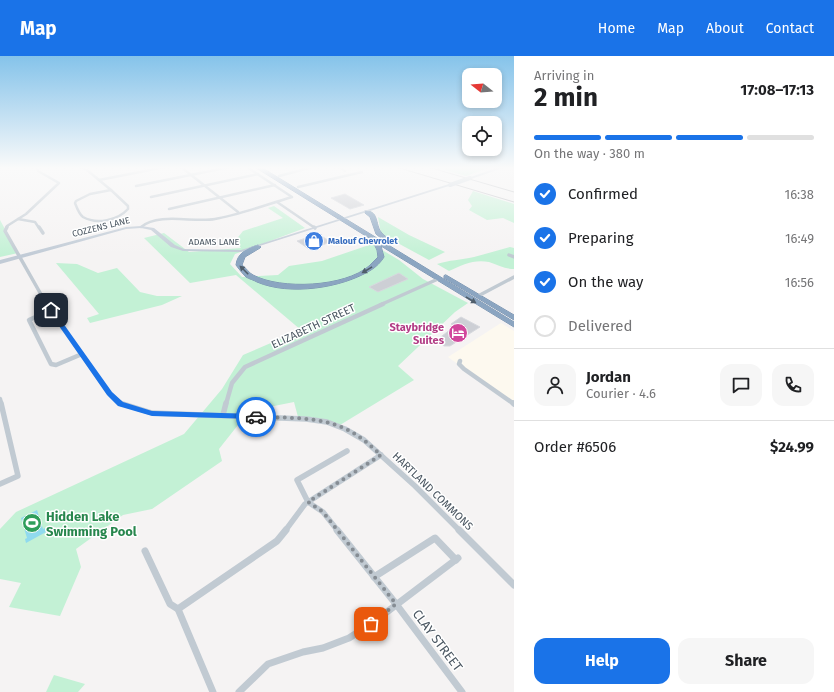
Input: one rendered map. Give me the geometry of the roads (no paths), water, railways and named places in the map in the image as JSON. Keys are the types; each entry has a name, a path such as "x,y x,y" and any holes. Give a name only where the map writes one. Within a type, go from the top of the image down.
{"highway":[{"path":"308,197 388,242 514,318"},
{"path":"313,197 375,239 514,325"},
{"path":"367,212 373,216 378,233 388,242"},
{"path":"258,247 245,253 240,259 239,265 245,273 272,284 308,286 325,284 349,278 373,266 379,260 381,255 375,239"}],"street":[{"path":"18,219 26,214 43,197"},
{"path":"85,197 75,203 81,215 89,219 100,220 115,218 126,212 128,206 118,197"},
{"path":"170,209 225,197"},
{"name":"COZZENS LANE","path":"0,262 126,228 141,227 154,220 210,220 277,202 290,197"},
{"name":"ADAMS LANE","path":"141,227 155,231 173,246 184,250 234,252 258,247 414,197"},
{"path":"219,198 238,212"},
{"path":"277,202 315,228"},
{"path":"18,219 35,222 43,233"},
{"name":"HARTLAND COMMONS","path":"18,219 7,226 5,232 51,310 109,393 121,404 152,413 306,419 326,422 345,429 364,440 415,486 514,585"},
{"path":"509,255 514,257"},
{"path":"478,296 514,277"},
{"name":"ELIZABETH STREET","path":"223,415 230,386 237,374 245,367 438,279"},
{"path":"51,310 29,320 51,364 56,365 82,354"},
{"path":"460,361 459,364 464,369 514,404"},
{"path":"0,399 18,476 0,484"},
{"name":"CLAY STREET","path":"347,451 297,480 308,502 323,512 396,604 462,692"},
{"path":"178,609 277,541 308,502 381,455"},
{"path":"239,692 268,664 303,652 323,648 349,638 457,559 436,538 374,577"},
{"path":"144,552 170,604 178,609 213,692"}],"water":[{"name":"Hidden Lake Swimming Pool","path":"37,510 43,529 45,528 46,532 26,543 25,539 27,538 21,518"}],"railway":[{"path":"496,197 514,202"}],"place":[{"name":"Malouf Chevrolet","path":"314,241"},
{"name":"Staybridge Suites","path":"458,333"},
{"name":"Hidden Lake Swimming Pool","path":"32,523"}]}
